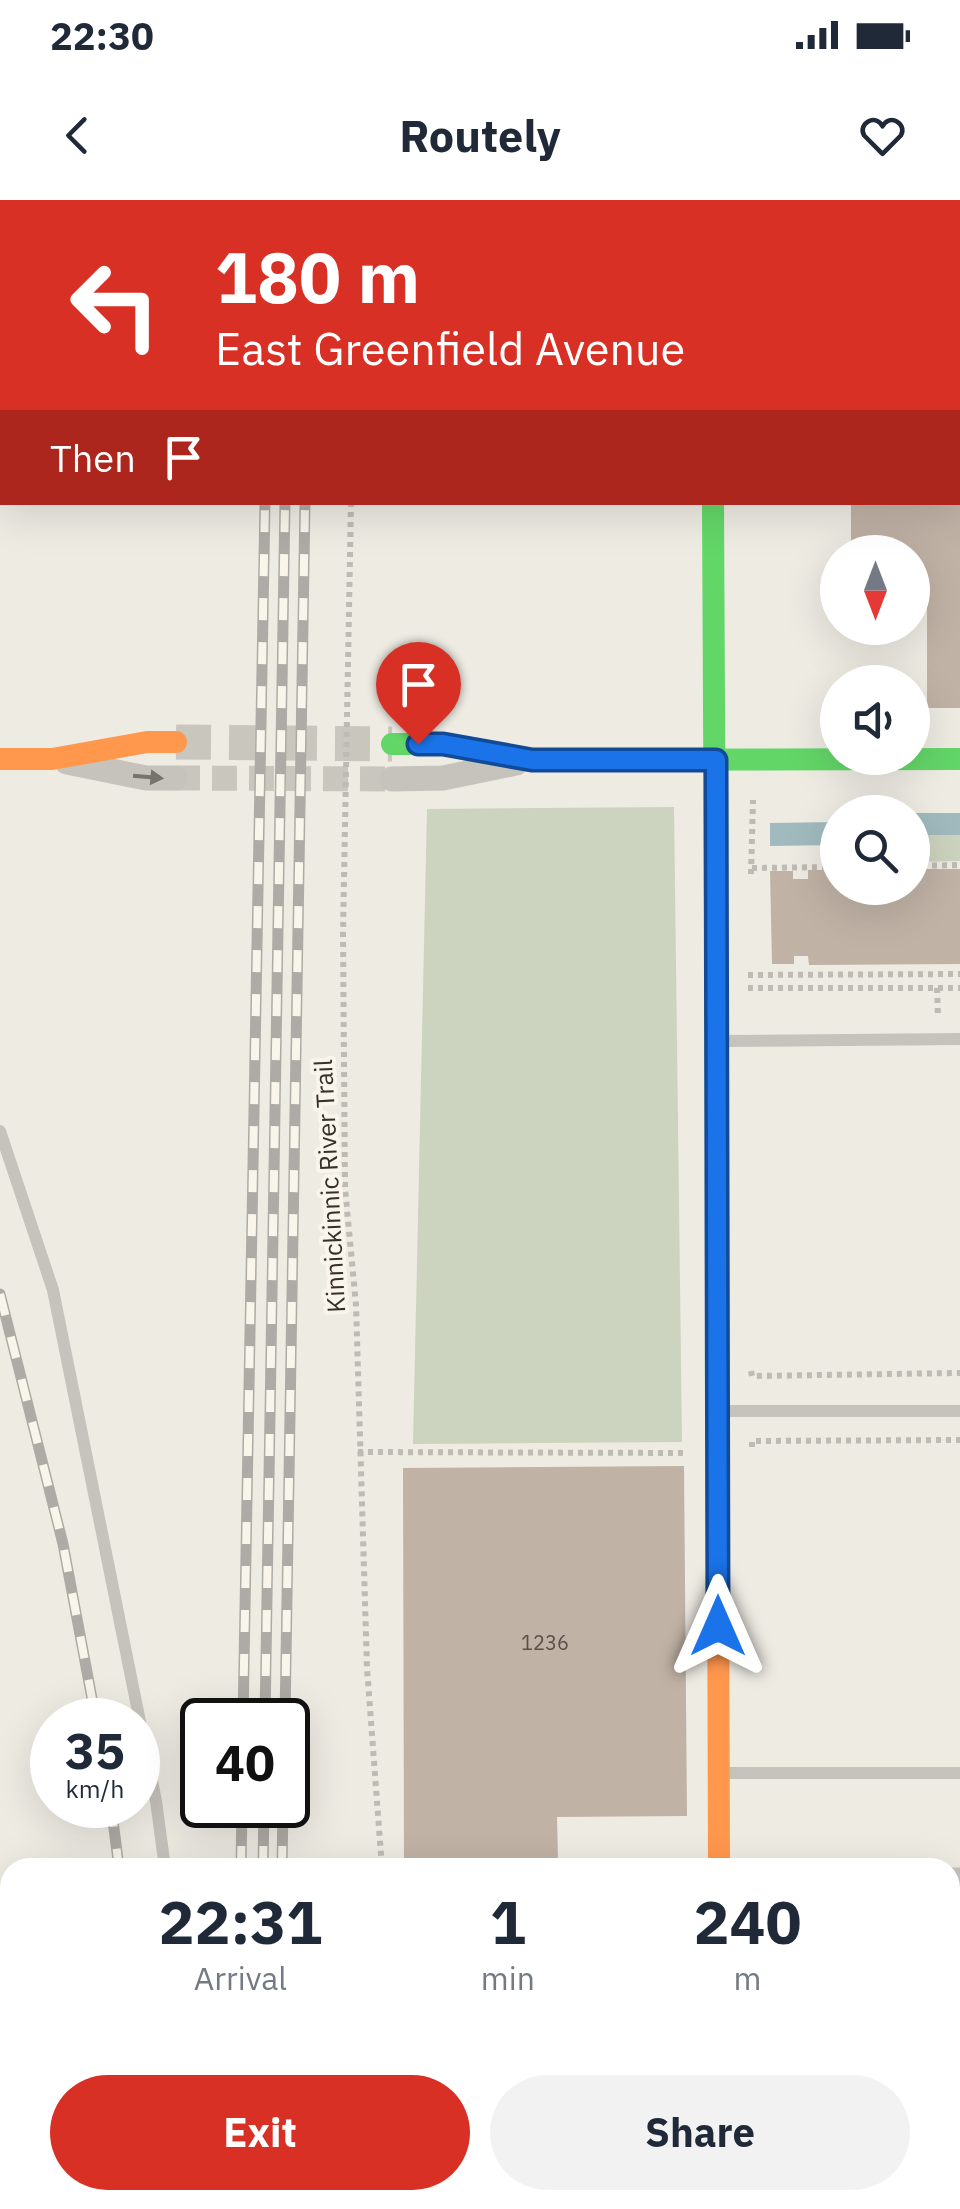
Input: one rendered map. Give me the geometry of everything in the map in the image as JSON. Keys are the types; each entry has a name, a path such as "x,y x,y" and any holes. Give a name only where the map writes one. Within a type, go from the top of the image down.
{"street":[{"path":"713,505 720,1858"},
{"path":"0,759 52,759 147,742 176,742"},
{"path":"392,744 443,744 532,760 960,759"},
{"path":"52,759 146,778 175,778"},
{"path":"392,779 443,778 532,760"}],"lane":[{"path":"716,1041 960,1039"},
{"path":"0,1132 53,1290 153,1782 164,1858"},
{"path":"718,1411 960,1411"},
{"path":"719,1774 960,1773"}],"path":[{"name":"Kinnickinnic River Trail","path":"350,505 343,1078 346,1188 356,1305 367,1668 381,1858"},
{"path":"753,800 752,868 820,867"},
{"path":"930,866 960,865"},
{"path":"748,958 748,989 960,988"},
{"path":"876,974 876,988"},
{"path":"916,974 916,988"},
{"path":"748,975 960,974"},
{"path":"752,1376 960,1374"},
{"path":"752,1441 960,1440"},
{"path":"358,1452 689,1453"}],"green space":[{"path":"674,807 682,1442 413,1444 427,809"},
{"path":"930,835 960,835 960,861 930,862"}],"water":[{"path":"930,813 960,813 960,835 930,835"},
{"path":"820,822 820,845 770,846 770,823"}],"building":[{"path":"851,505 960,505 960,708 930,708 930,535 851,535"},
{"path":"930,869 960,869 960,964 809,965 808,956 794,956 794,964 772,964 770,871 793,871 793,879 808,879 808,870 820,870 820,905 930,905"},
{"path":"684,1466 687,1816 557,1817 558,1858 404,1858 403,1468"}],"tunnel":[{"path":"176,742 392,744"},
{"path":"175,778 392,779"}],"railway":[{"path":"243,1698 265,505"},
{"path":"265,1698 285,505"},
{"path":"285,1698 305,505"},
{"path":"0,1294 63,1544 92,1698"},
{"path":"114,1828 118,1858"},
{"path":"241,1858 242,1828"},
{"path":"263,1858 264,1828"},
{"path":"282,1858 283,1828"}],"traffic: fast":[{"path":"713,505 718,1531"},
{"path":"392,744 443,744 532,760 960,759"}],"traffic: slow":[{"path":"0,759 52,759 147,742 176,742"},
{"path":"718,1531 719,1858"}],"route":[{"path":"418,744 443,744 532,760 716,760 718,1626"}]}
